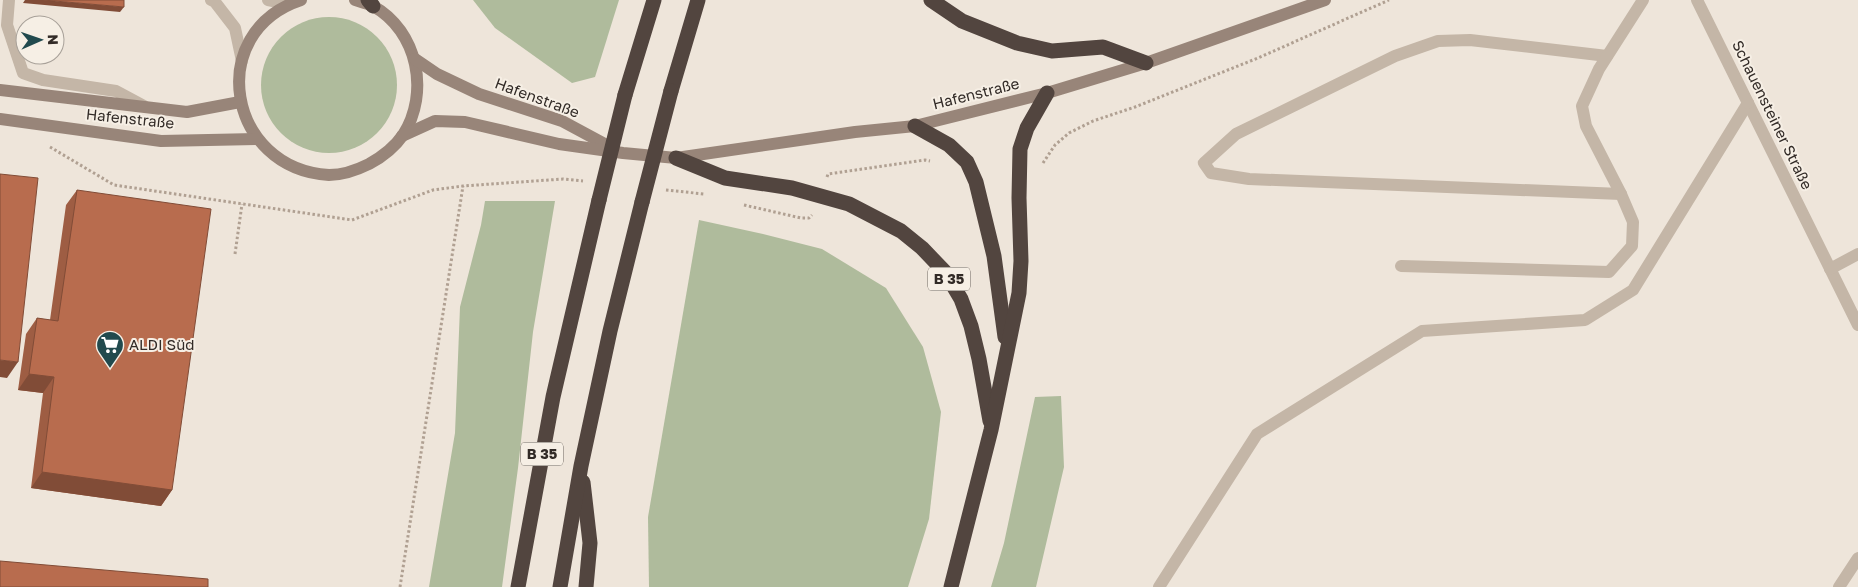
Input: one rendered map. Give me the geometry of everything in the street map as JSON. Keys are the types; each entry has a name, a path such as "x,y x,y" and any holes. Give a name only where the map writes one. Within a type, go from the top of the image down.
{"highway":[{"name":"B 35","path":"518,587 553,397 625,95 654,0"},
{"name":"B 35","path":"560,587 581,466 610,331 671,91 698,0"},
{"path":"931,0 962,21 1017,43 1052,51 1103,47 1146,63"},
{"name":"B 35","path":"951,587 991,430 1019,293 1021,261 1020,149 1027,128 1047,93"},
{"name":"B 35","path":"915,126 949,145 966,162 976,182 994,256 1007,349"},
{"name":"B 35","path":"676,158 725,178 792,188 849,204 901,231 922,248 945,272 968,317 979,359 991,430"},
{"name":"B 35","path":"581,466 590,543 586,587"}],"street":[{"path":"9,0 7,26 23,73 43,80 116,91 147,108"},
{"path":"211,0 215,2 235,28 242,61"},
{"path":"268,0 295,2"},
{"path":"295,2 268,18 252,38 242,61 239,81 240,102 246,122 257,139 278,159 303,171 331,175 358,170 383,156 402,136 414,112 416,103 418,86 414,59 405,38 391,20 370,3 355,0"},
{"name":"Hafenstraße","path":"402,136 435,121 465,122 559,144 676,158 855,132 915,126 1047,93 1146,63 1325,0"},
{"path":"1401,266 1609,272 1632,246 1633,222 1622,194 1586,126 1582,106 1599,69 1643,0"},
{"name":"Schauensteiner Straße","path":"1697,0 1858,325"},
{"path":"0,37 7,26"},
{"path":"1607,56 1470,40 1438,41 1395,56 1236,134 1204,163 1211,173 1249,179 1622,194"},
{"name":"Hafenstraße","path":"414,59 437,74 479,94 562,121 623,153"},
{"name":"Hafenstraße","path":"0,90 187,112 240,102"},
{"path":"1159,587 1257,434 1422,331 1585,320 1633,290 1748,103"},
{"name":"Hafenstraße","path":"0,119 161,141 257,139"},
{"path":"1830,269 1858,254"},
{"path":"1839,587 1858,558"}],"path":[{"path":"400,587 463,186"},
{"path":"235,254 242,204"}],"green space":[{"path":"473,0 619,0 595,77 572,83 495,28"},
{"path":"329,17 355,22 367,28 377,37 386,47 392,59 397,85 392,111 386,123 377,133 367,142 355,148 329,153 303,148 291,142 281,133 272,123 266,111 261,85 266,59 272,47 281,37 291,28 303,22"},
{"path":"485,201 555,201 533,332 518,468 502,587 429,587 455,433 460,307 481,225"},
{"path":"699,220 822,249 886,288 923,347 941,412 929,519 908,587 649,587 648,517"},
{"path":"1061,396 1064,467 1036,587 991,587 1004,543 1035,397"}],"building":[{"path":"43,0 124,0 124,7"},
{"path":"0,174 38,178 18,362 0,360"},
{"path":"77,190 211,209 172,490 42,472 54,377 29,374 37,318 58,321"},
{"path":"0,561 208,579 208,587 0,587"}],"place":[{"name":"ALDI Süd","path":"110,369"}]}
